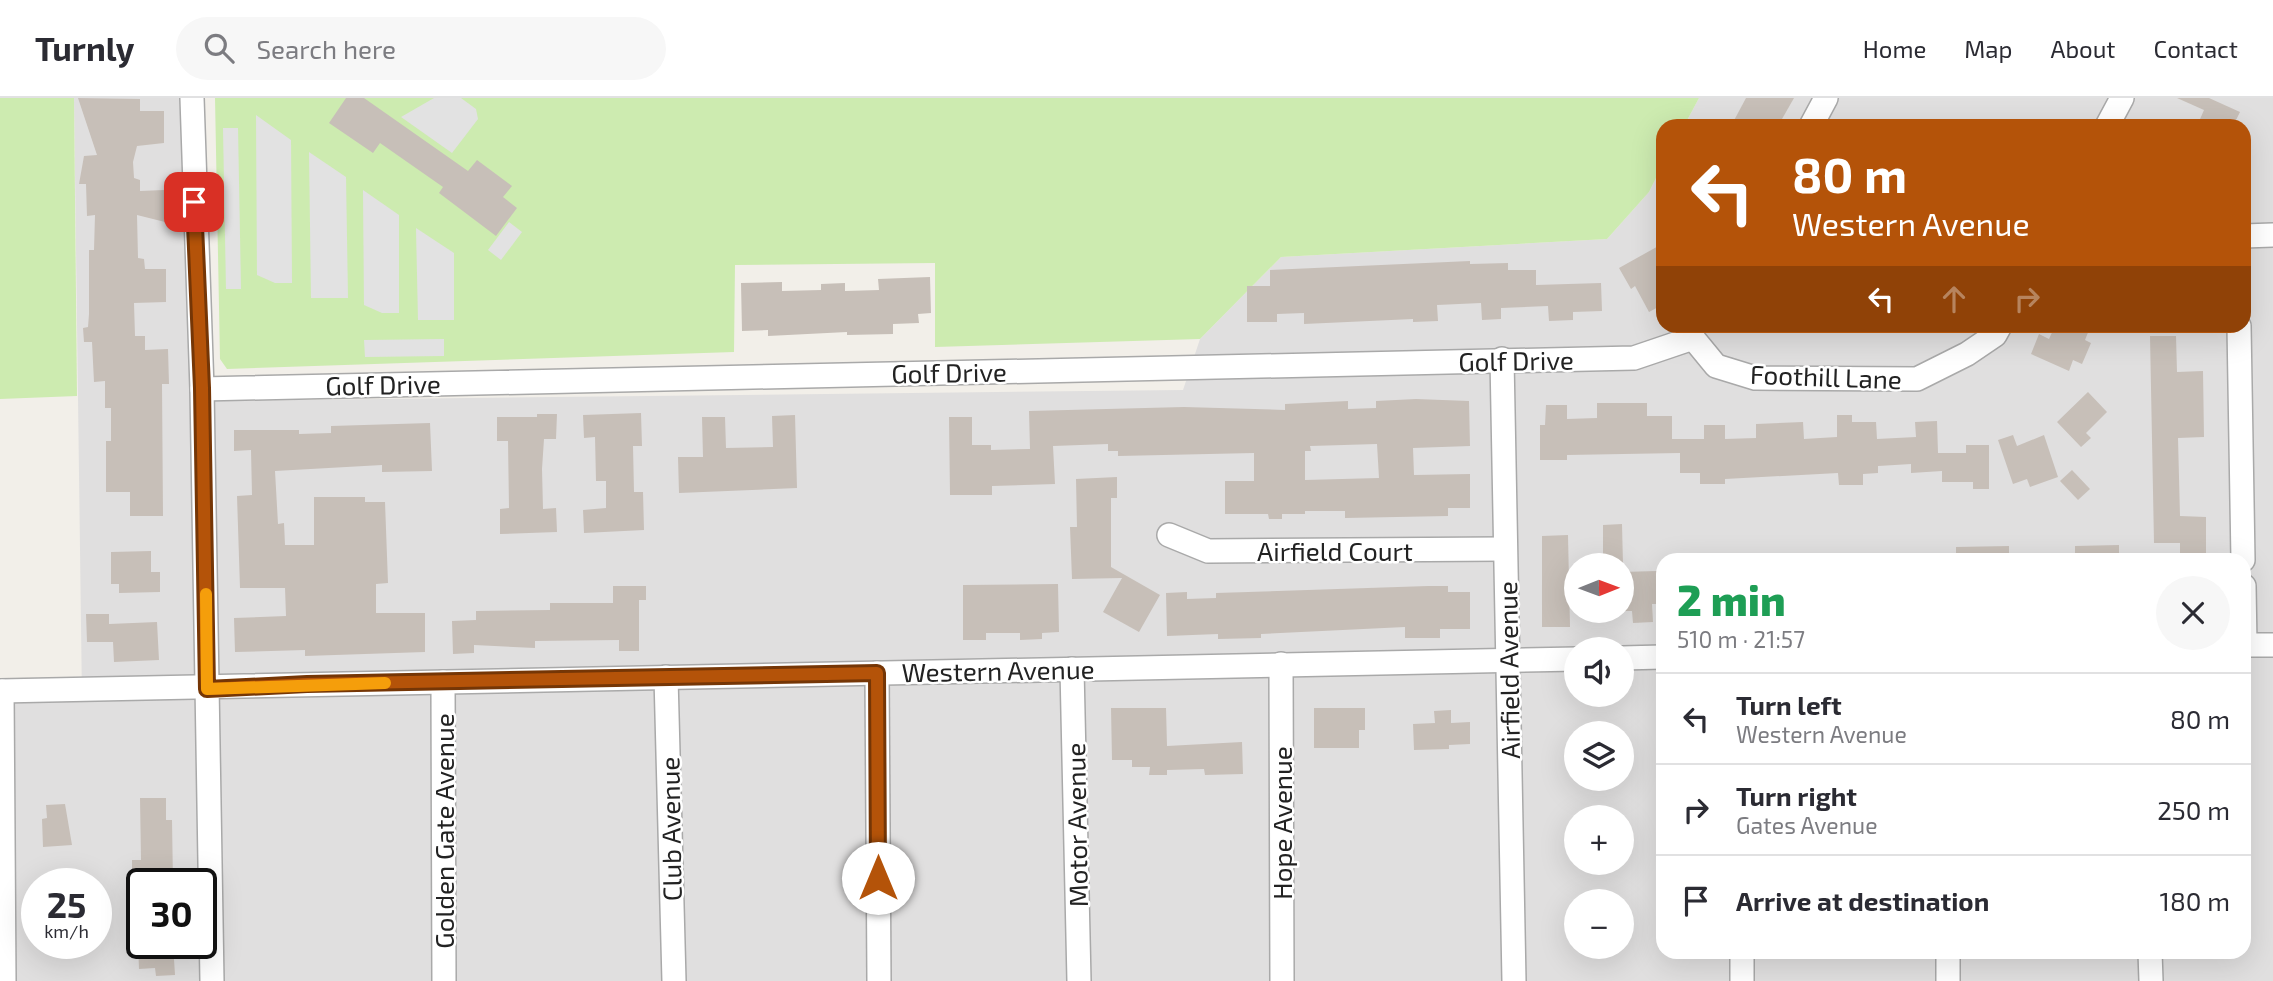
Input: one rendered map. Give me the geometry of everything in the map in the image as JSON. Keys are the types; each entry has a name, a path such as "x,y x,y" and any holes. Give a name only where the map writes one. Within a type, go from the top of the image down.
{"street":[{"path":"192,98 191,148 202,388 212,981"},
{"path":"1815,119 1826,98"},
{"path":"2111,119 2122,98"},
{"path":"2251,236 2273,235"},
{"name":"Golf Drive","path":"202,388 1634,358 1695,333"},
{"name":"Foothill Lane","path":"1698,333 1716,366 1755,378 1917,379 1968,354 1996,333"},
{"path":"2239,333 2243,553"},
{"name":"Airfield Avenue","path":"1502,359 1514,981"},
{"name":"Airfield Court","path":"1169,535 1208,551 1504,549"},
{"path":"2251,645 2273,645"},
{"path":"1634,657 1656,657"},
{"name":"Western Avenue","path":"1,691 207,689 443,681 1564,659"},
{"name":"Hope Avenue","path":"1280,664 1282,981"},
{"name":"Motor Avenue","path":"1072,668 1079,981"},
{"path":"877,673 879,981"},
{"name":"Club Avenue","path":"666,677 674,981"},
{"name":"Golden Gate Avenue","path":"443,681 444,981"},
{"path":"1,691 4,981"},
{"path":"1742,959 1742,981"},
{"path":"1948,959 1948,981"},
{"path":"2150,959 2151,981"}],"shaded area":[{"path":"74,98 201,98 200,401 1183,390 1200,339 1281,257 1607,239 1649,192 1656,178 1656,333 2251,333 2251,119 1688,119 1699,98 2273,98 2273,981 0,981 0,701 82,699"},
{"path":"434,98 461,98 476,109 478,119 452,153 401,117"},
{"path":"256,115 291,140 292,283 275,283 257,275"},
{"path":"223,128 238,128 241,289 226,289"},
{"path":"309,152 346,177 348,298 311,298"},
{"path":"363,190 399,215 399,313 382,313 364,305"},
{"path":"509,222 522,232 501,260 488,250"},
{"path":"416,228 454,253 454,320 418,320"},
{"path":"444,339 444,356 365,357 364,340"}],"green space":[{"path":"0,98 74,98 77,396 0,399"},
{"path":"215,98 1699,98 1688,119 1656,119 1656,178 1649,192 1607,239 1281,257 1200,339 935,347 935,263 735,265 734,352 227,369 220,359"}],"building":[{"path":"78,98 140,99 140,111 164,111 164,143 137,146 133,162 134,178 140,180 140,191 164,190 165,222 137,215 138,258 144,259 145,269 166,269 166,302 134,303 135,336 145,336 145,350 168,349 169,384 162,384 163,516 130,516 130,492 106,492 106,441 111,441 111,408 105,408 105,381 94,382 92,342 84,342 83,328 88,327 89,250 94,250 95,215 87,216 86,184 79,184 84,156 97,155"},
{"path":"346,98 364,98 468,171 477,160 512,186 503,197 517,208 496,236 439,193 443,187 380,143 373,153 329,123"},
{"path":"1746,98 1794,98 1782,119 1735,119"},
{"path":"2177,98 2209,98 2240,112 2236,119 2200,119 2204,110"},
{"path":"1656,247 1656,308 1649,312 1635,286 1631,289 1619,268"},
{"path":"1470,261 1470,264 1508,263 1508,270 1536,270 1536,285 1601,283 1602,311 1573,312 1573,320 1549,321 1548,306 1501,308 1501,319 1482,320 1481,303 1437,305 1438,321 1413,322 1413,319 1304,324 1304,313 1277,314 1277,322 1247,322 1247,286 1270,286 1270,270"},
{"path":"930,277 931,313 918,314 919,323 893,324 893,334 847,335 847,332 768,336 768,330 742,331 741,283 782,282 782,291 821,290 821,284 845,283 845,291 879,290 878,279"},
{"path":"2052,333 2088,333 2085,340 2091,343 2082,364 2073,360 2069,371 2031,354 2039,334 2049,339"},
{"path":"2150,336 2176,336 2177,372 2203,371 2204,437 2178,438 2180,516 2206,517 2206,553 2180,553 2180,543 2154,543"},
{"path":"2088,392 2107,412 2086,433 2091,438 2081,447 2057,422"},
{"path":"1348,401 1348,409 1376,408 1376,401 1469,401 1470,446 1413,448 1414,475 1470,474 1470,508 1448,508 1448,516 1345,518 1345,511 1305,511 1305,514 1282,514 1282,519 1269,519 1268,514 1225,514 1225,481 1254,481 1254,453 1118,456 1118,451 1108,451 1108,444 1053,446 1055,484 992,486 992,495 950,495 949,417 972,417 972,445 991,445 991,450 1030,449 1029,411 1184,407 1285,410 1285,404","holes":["1377,444 1379,478 1305,480 1305,451 1311,451 1310,446"]},
{"path":"1597,403 1647,403 1647,416 1672,416 1672,439 1704,439 1704,425 1725,425 1725,439 1756,438 1756,424 1803,422 1804,439 1837,437 1837,415 1852,415 1852,422 1876,422 1877,439 1916,437 1915,422 1937,421 1938,453 1966,453 1966,445 1989,445 1989,489 1973,489 1973,482 1942,482 1942,471 1911,473 1911,464 1878,466 1878,473 1863,474 1863,485 1839,485 1838,473 1725,479 1725,484 1700,484 1700,473 1680,473 1680,453 1567,455 1567,460 1540,460 1540,425 1545,425 1546,405 1567,405 1567,419 1597,418"},
{"path":"641,413 642,446 633,446 634,492 643,492 644,530 584,533 583,510 606,508 606,481 596,481 595,437 584,438 583,415"},
{"path":"537,414 557,414 556,439 544,439 542,469 543,509 556,508 557,532 500,534 500,509 509,508 508,441 497,441 497,417 537,417"},
{"path":"795,415 797,488 679,493 678,457 703,457 702,417 725,417 726,448 773,447 772,416"},
{"path":"430,423 432,471 382,472 382,465 275,471 278,524 284,523 285,545 314,545 314,497 365,497 365,502 385,502 388,583 376,584 376,613 425,613 425,652 305,656 305,650 235,652 234,618 286,616 285,588 240,588 237,496 252,495 251,450 234,451 234,430 331,433 331,426"},
{"path":"2013,435 2017,446 2044,435 2058,477 2030,487 2027,479 2013,484 1998,440"},
{"path":"2072,470 2090,489 2078,500 2060,481"},
{"path":"1117,477 1117,498 1111,498 1111,567 1160,595 1139,632 1103,612 1122,578 1072,579 1070,527 1077,527 1076,479"},
{"path":"1622,524 1623,553 1603,553 1603,525"},
{"path":"1568,535 1568,553 1564,553 1564,623 1570,623 1570,627 1542,627 1542,536"},
{"path":"2119,545 2119,553 2075,553 2075,546"},
{"path":"2009,546 2009,553 1956,553 1956,547"},
{"path":"151,551 151,572 160,572 160,592 119,593 119,584 111,584 111,552"},
{"path":"1656,571 1653,622 1634,623 1634,572"},
{"path":"1058,584 1059,632 1042,633 1042,639 1020,640 1020,633 986,633 986,640 963,640 963,585"},
{"path":"613,586 646,586 646,600 639,600 639,651 619,651 619,640 535,641 535,648 474,645 474,653 453,654 452,621 476,620 476,611 550,610 550,603 613,603"},
{"path":"1448,586 1448,592 1470,592 1470,629 1440,629 1440,638 1405,638 1405,627 1261,634 1261,638 1218,639 1218,634 1167,636 1166,593 1187,592 1187,599 1216,598 1216,593"},
{"path":"86,614 109,614 109,624 157,622 159,660 114,662 113,642 87,642"},
{"path":"1111,708 1166,708 1167,746 1242,742 1243,774 1205,775 1204,769 1167,770 1167,775 1149,775 1150,767 1132,767 1132,760 1112,760"},
{"path":"1314,708 1365,708 1365,730 1359,730 1359,748 1314,748"},
{"path":"1451,710 1451,723 1470,722 1470,744 1449,745 1449,749 1414,750 1413,724 1435,723 1434,711"},
{"path":"140,798 166,798 166,820 172,820 173,868 132,868 132,860 141,860"},
{"path":"65,804 72,845 43,847 42,819 47,818 46,805"},
{"path":"139,959 174,959 175,975 156,976 155,968 139,969"}],"slow traffic":[{"path":"206,594 207,689 385,683"}],"route":[{"path":"194,202 202,388 207,689 307,684 877,673 878,878"}]}
